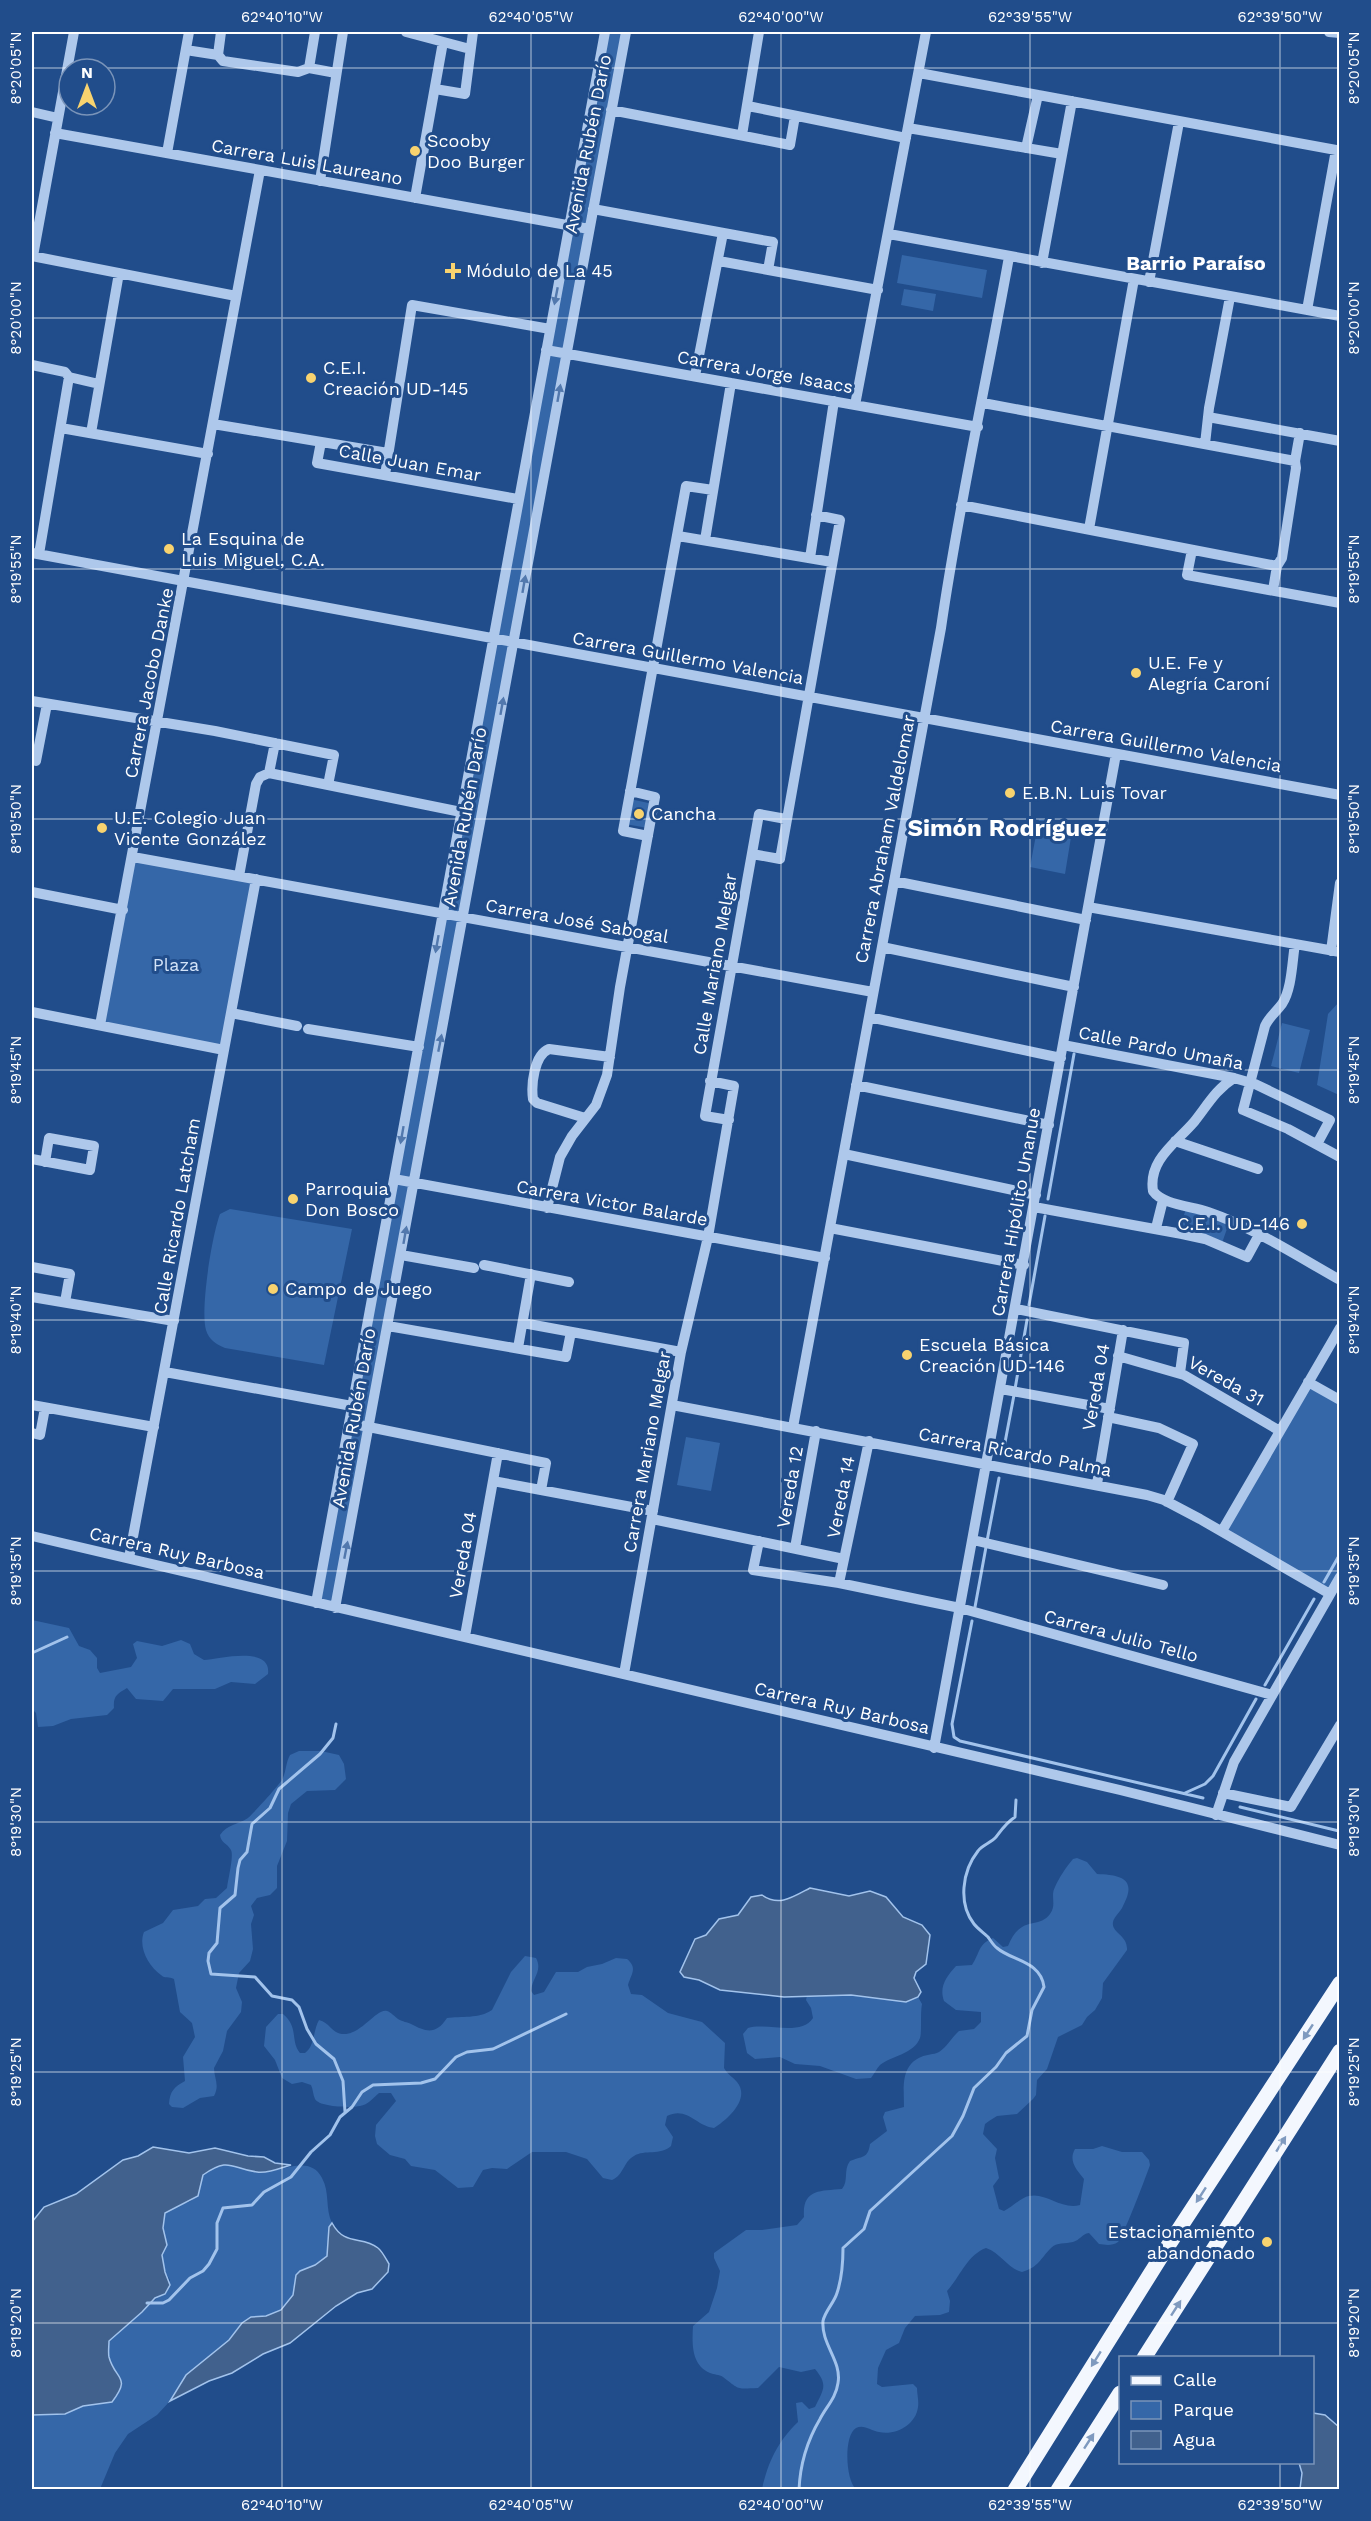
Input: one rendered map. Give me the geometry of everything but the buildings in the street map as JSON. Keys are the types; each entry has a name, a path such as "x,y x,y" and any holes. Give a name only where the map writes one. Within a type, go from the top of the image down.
{"main road":[{"path":"1015,2490 1164,2252 1340,1983"},
{"path":"1145,2356 1340,2051"},
{"path":"1058,2490 1119,2395"}],"street":[{"path":"74,32 32,256 236,296"},
{"path":"166,153 189,32"},
{"path":"218,55 221,32"},
{"path":"309,68 315,32"},
{"path":"320,181 343,32"},
{"path":"406,32 471,48"},
{"path":"435,89 465,94 473,32"},
{"name":"Avenida Rubén Darío","path":"316,1603 605,32"},
{"name":"Avenida Rubén Darío","path":"335,1608 626,32"},
{"path":"742,135 759,32"},
{"path":"855,405 926,32"},
{"path":"1329,32 1340,33"},
{"path":"415,198 443,42"},
{"path":"186,50 218,55 224,61 298,72 309,68 336,73"},
{"path":"918,73 1336,150 1307,310"},
{"path":"1026,148 1038,95"},
{"path":"1042,263 1072,101"},
{"path":"748,106 795,116 1062,154"},
{"path":"611,110 790,145 795,116"},
{"path":"32,112 58,118"},
{"path":"1149,282 1179,122"},
{"name":"Carrera Luis Laureano","path":"55,133 589,229"},
{"name":"Carrera Jacobo Danke","path":"100,1025 260,170"},
{"path":"593,209 773,242 768,270"},
{"path":"695,376 723,233"},
{"path":"889,234 1340,316"},
{"name":"Carrera Abraham Valdelomar","path":"793,1426 831,1228 961,505 983,403 1009,257"},
{"path":"719,261 878,290"},
{"path":"91,433 119,273"},
{"path":"1089,529 1134,279"},
{"path":"1205,444 1230,297"},
{"path":"385,475 412,305 550,329"},
{"name":"Carrera Jorge Isaacs","path":"546,350 978,427"},
{"path":"32,365 65,372 69,377 99,384"},
{"path":"35,553 61,428 69,377"},
{"path":"705,540 731,383"},
{"path":"810,558 834,401"},
{"path":"983,403 1295,461"},
{"path":"1208,417 1340,441"},
{"name":"Calle Juan Emar","path":"213,424 388,453"},
{"path":"61,428 208,454"},
{"path":"1273,590 1276,566 1282,558 1300,433"},
{"name":"Calle Juan Emar","path":"321,442 317,463 518,499"},
{"path":"648,836 623,831 686,486 713,490"},
{"path":"961,505 1276,566"},
{"name":"Calle Mariano Melgar","path":"752,854 780,860 807,696 840,520 816,516"},
{"path":"678,536 832,562"},
{"path":"1192,550 1187,575 1340,603"},
{"name":"Carrera Guillermo Valencia","path":"35,553 1340,795"},
{"path":"32,701 334,755 328,786"},
{"path":"32,760 36,761 47,704"},
{"path":"269,773 275,743"},
{"name":"Carrera Hipólito Unanue","path":"934,1748 960,1608 982,1542 987,1464 1010,1390 1016,1309 1116,754"},
{"path":"239,876 256,784 262,776 269,773 461,812"},
{"path":"547,1208 560,1157 599,1098 607,1075 655,797 630,791"},
{"name":"Calle Mariano Melgar","path":"729,1120 705,1116 759,814 786,819"},
{"name":"Carrera José Sabogal","path":"133,857 873,992"},
{"name":"Calle Ricardo Latcham","path":"129,1558 256,879"},
{"path":"894,881 1086,920"},
{"path":"1088,906 1335,951 1340,883"},
{"path":"32,892 123,910"},
{"path":"1252,1083 1265,1026 1273,1012 1281,1005 1285,995 1295,944"},
{"path":"882,947 1074,987"},
{"path":"32,1012 224,1050"},
{"path":"231,1013 297,1026"},
{"path":"869,1017 1061,1058"},
{"path":"308,1029 419,1047"},
{"name":"Calle Pardo Umaña","path":"1063,1045 1252,1083 1330,1120 1317,1144"},
{"path":"585,1118 533,1099 536,1066 544,1051 549,1049 610,1057"},
{"path":"1234,1078 1216,1090 1195,1121 1159,1160 1153,1172 1153,1191 1163,1200 1211,1213 1259,1235 1340,1280"},
{"name":"Calle Mariano Melgar","path":"708,1237 734,1086 710,1081"},
{"name":"Calle Pardo Umaña","path":"1252,1083 1244,1110 1276,1123 1340,1157"},
{"path":"856,1084 1049,1125"},
{"path":"32,1159 45,1162 90,1170 94,1146 49,1138 45,1162"},
{"path":"1175,1141 1258,1169"},
{"path":"844,1154 1036,1195"},
{"name":"Carrera Victor Balarde","path":"394,1179 825,1258"},
{"path":"1156,1228 1163,1200"},
{"path":"1034,1207 1205,1239 1247,1257 1259,1235"},
{"path":"831,1228 1024,1265"},
{"name":"Carrera Mariano Melgar","path":"624,1674 681,1352 708,1237"},
{"path":"401,1255 531,1274 569,1282"},
{"path":"32,1267 70,1274 65,1302"},
{"path":"518,1348 531,1274"},
{"path":"32,1297 174,1321"},
{"name":"Vereda 31","path":"1016,1309 1184,1343 1180,1373"},
{"path":"523,1323 681,1352"},
{"path":"387,1326 566,1357 571,1332"},
{"path":"1222,1532 1340,1328"},
{"name":"Vereda 04","path":"1096,1484 1123,1330"},
{"name":"Vereda 31","path":"1118,1356 1180,1373 1280,1431"},
{"path":"165,1372 352,1406"},
{"path":"1308,1382 1340,1400"},
{"path":"1010,1390 1109,1413 1159,1428 1193,1444 1167,1502"},
{"path":"32,1405 154,1427"},
{"name":"Carrera Ricardo Palma","path":"672,1405 793,1426 1147,1495 1167,1502 1330,1594"},
{"path":"32,1433 40,1435 45,1408"},
{"path":"349,1423 546,1463 541,1490"},
{"name":"Vereda 12","path":"795,1548 816,1431"},
{"name":"Vereda 14","path":"839,1583 869,1441"},
{"name":"Vereda 04","path":"465,1636 498,1453"},
{"path":"493,1481 844,1559"},
{"name":"Carrera Ruy Barbosa","path":"32,1536 335,1608 465,1636 1340,1845"},
{"name":"Carrera Julio Tello","path":"759,1541 753,1570 839,1583 960,1608 1272,1695"},
{"path":"982,1542 1163,1585"},
{"path":"1216,1815 1234,1762 1340,1577"},
{"path":"1223,1793 1291,1807 1340,1725"}],"green space":[{"path":"605,32 626,32 335,1608 316,1603"},
{"path":"902,255 987,270 982,298 897,283"},
{"path":"904,289 936,294 933,311 901,305"},
{"name":"Cancha","path":"630,799 653,804 648,828 625,824"},
{"path":"1039,819 1073,825 1065,874 1030,867"},
{"name":"Plaza","path":"133,857 256,879 224,1050 100,1025"},
{"path":"1339,1002 1339,1095 1317,1085 1328,1014"},
{"path":"1282,1023 1310,1030 1299,1073 1271,1066"},
{"name":"Campo de Juego","path":"230,1209 352,1229 324,1365 225,1348 209,1336 206,1330 205,1306 210,1255 220,1214"},
{"path":"1186,1209 1229,1223 1222,1243 1179,1229"},
{"path":"1308,1382 1339,1400 1340,1577 1330,1594 1222,1531"},
{"path":"686,1437 720,1443 711,1491 677,1485"},
{"path":"32,1620 69,1628 79,1646 90,1650 97,1658 97,1668 100,1673 131,1667 137,1658 133,1644 137,1641 162,1646 181,1640 190,1644 194,1654 204,1660 232,1656 262,1659 267,1665 268,1674 255,1684 231,1682 215,1689 173,1689 163,1701 136,1699 127,1688 116,1696 114,1708 107,1715 71,1719 53,1726 38,1727 36,1713 32,1709"},
{"path":"299,1751 321,1751 339,1755 344,1764 346,1779 335,1790 307,1791 291,1804 288,1813 287,1841 277,1866 277,1888 270,1895 257,1898 251,1906 254,1915 251,1924 253,1949 250,1961 239,1973 236,1988 242,2002 241,2012 227,2031 223,2051 214,2068 216,2092 214,2096 200,2098 183,2108 172,2107 169,2104 170,2096 175,2087 185,2081 183,2057 195,2037 192,2023 180,2012 174,1979 164,1977 156,1971 145,1956 142,1944 144,1932 163,1923 173,1910 198,1906 205,1899 216,1898 227,1888 232,1853 220,1835 226,1829 248,1818 273,1792 284,1775 290,1755"},
{"path":"1077,1858 1087,1862 1097,1874 1119,1877 1127,1884 1127,1897 1113,1926 1125,1941 1127,1950 1103,1983 1102,1998 1095,2010 1082,2025 1058,2037 1047,2069 1037,2080 1036,2095 1033,2099 1017,2114 997,2116 989,2121 985,2124 983,2134 997,2149 995,2158 999,2178 993,2186 999,2209 1004,2211 1023,2198 1035,2195 1066,2205 1080,2205 1084,2179 1073,2161 1075,2149 1093,2149 1102,2146 1122,2152 1142,2152 1150,2165 1120,2238 1113,2244 1099,2244 1089,2233 1073,2242 1053,2246 1036,2265 1022,2272 1013,2268 991,2250 986,2248 979,2251 947,2291 950,2301 949,2312 940,2315 915,2316 905,2328 899,2343 886,2350 878,2368 877,2384 882,2387 913,2384 917,2388 918,2407 909,2424 898,2431 885,2433 862,2427 856,2428 852,2433 847,2459 850,2477 856,2489 762,2489 775,2452 798,2422 796,2403 802,2402 809,2409 815,2407 823,2383 815,2369 801,2372 779,2367 758,2388 742,2388 721,2376 710,2373 699,2365 694,2353 693,2326 709,2312 717,2288 720,2271 714,2253 746,2230 797,2225 804,2217 804,2208 809,2196 820,2191 842,2189 850,2161 866,2155 870,2144 887,2131 883,2117 885,2112 904,2107 904,2085 909,2066 921,2057 939,2052 959,2031 974,2029 981,2022 981,2012 956,2010 944,2001 942,1991 949,1974 956,1966 972,1965 982,1946 988,1940 993,1938 1003,1947 1008,1946 1018,1930 1045,1919 1052,1911 1053,1894 1057,1884 1070,1862"},
{"path":"525,1956 536,1958 538,1963 538,1971 531,1991 534,1995 544,1992 556,1972 578,1972 616,1958 627,1959 633,1968 628,1985 631,1994 642,1995 668,2013 702,2022 725,2043 724,2068 741,2089 736,2108 714,2128 680,2113 667,2116 665,2125 673,2137 671,2146 662,2151 634,2156 612,2180 603,2178 587,2159 566,2152 532,2152 507,2169 483,2170 473,2187 458,2188 435,2170 411,2166 405,2159 390,2155 377,2144 376,2125 396,2101 391,2093 379,2093 368,2103 360,2106 343,2107 322,2104 315,2099 311,2085 302,2082 292,2084 282,2078 275,2060 264,2046 266,2027 278,2014 283,2014 288,2019 293,2029 297,2048 300,2053 305,2053 311,2046 319,2020 342,2034 356,2031 383,2011 426,2030 439,2027 447,2018 470,2017 487,2013 492,2010 511,1972"},
{"path":"851,1995 913,1999 918,1997 922,2004 921,2035 917,2043 908,2051 880,2065 871,2078 856,2079 820,2066 795,2064 780,2057 755,2059 747,2053 743,2034 748,2028 800,2027 808,2024 813,2018 806,2000 807,1996"},
{"path":"216,2165 235,2165 257,2172 301,2165 316,2170 324,2183 332,2223 329,2227 327,2256 315,2265 300,2271 296,2276 293,2295 281,2310 266,2316 251,2317 242,2323 229,2340 186,2375 170,2401 157,2415 128,2434 115,2453 100,2489 32,2489 32,2415 65,2414 83,2406 112,2402 118,2394 121,2382 109,2357 109,2341 145,2308 165,2294 170,2280 165,2272 162,2255 167,2245 163,2228 165,2213 193,2199 202,2175"}],"water":[{"path":"810,1888 849,1896 870,1891 886,1897 903,1917 922,1925 930,1935 926,1964 916,1972 914,1978 921,1992 918,1997 906,2002 851,1995 784,1997 720,1990 699,1980 684,1977 680,1972 695,1939 706,1935 719,1919 738,1915 751,1897 762,1895 768,1899 780,1900"},
{"path":"153,2147 189,2153 215,2148 248,2156 264,2157 275,2163 291,2165 261,2172 225,2165 203,2175 198,2196 165,2213 163,2228 167,2245 162,2255 170,2285 165,2294 155,2298 109,2341 109,2357 121,2382 118,2394 112,2402 83,2406 65,2414 32,2415 32,2222 44,2207 76,2194 123,2160 138,2156"},
{"path":"332,2223 342,2235 378,2248 389,2264 388,2272 372,2289 357,2293 336,2306 290,2343 263,2354 232,2373 209,2381 170,2401 186,2375 229,2340 242,2323 251,2317 266,2316 281,2310 293,2295 296,2275 327,2256 329,2227"},
{"path":"1314,2413 1325,2415 1339,2427 1339,2489 1300,2489 1302,2473 1299,2464 1314,2464"}],"waterway":[{"path":"1048,1199 1074,1054"},
{"path":"1029,1305 1045,1216"},
{"path":"1015,1389 1027,1320"},
{"path":"1003,1453 1014,1395"},
{"path":"987,1541 999,1478"},
{"path":"975,1607 986,1547"},
{"path":"1324,1582 1340,1554"},
{"path":"1265,1685 1314,1599"},
{"path":"972,1621 952,1724 954,1737 960,1741 1203,1798"},
{"path":"32,1653 67,1637"},
{"path":"1185,1793 1205,1784 1213,1776 1256,1699"},
{"path":"336,1724 333,1738 320,1754 279,1789 270,1808 252,1824 247,1852 240,1860 238,1868 235,1895 220,1908 217,1943 209,1953 208,1961 211,1974 255,1977 272,1996 292,2000 299,2007 307,2029 316,2044 334,2059 343,2081 345,2112"},
{"path":"799,2490 808,2445 815,2427 833,2398 838,2383 837,2367 825,2337 823,2321 839,2287 843,2248 864,2229 870,2211 952,2136 974,2088 996,2067 1006,2053 1027,2036 1032,2010 1044,1987 1038,1972 997,1948 976,1926 969,1916 964,1897 968,1868 980,1849 994,1839 1015,1817 1016,1800"},
{"path":"1240,1807 1339,1831"},
{"path":"147,2303 163,2303 169,2300 190,2278 203,2271 217,2249 217,2223 223,2208 252,2205 264,2192 291,2177 311,2152 330,2135 340,2117 352,2107 362,2092 373,2085 421,2083 435,2079 456,2057 467,2052 493,2049 566,2014"}],"place":[{"name":"Scooby Doo Burger","path":"415,151"},
{"name":"Módulo de La 45","path":"453,271"},
{"name":"C.E.I. Creación UD-145","path":"311,378"},
{"name":"La Esquina de Luis Miguel, C.A.","path":"169,549"},
{"name":"U.E. Fe y Alegría Caroní","path":"1136,673"},
{"name":"E.B.N. Luis Tovar","path":"1010,793"},
{"name":"Cancha","path":"639,814"},
{"name":"U.E. Colegio Juan Vicente González","path":"102,828"},
{"name":"Parroquia Don Bosco","path":"293,1199"},
{"name":"C.E.I. UD-146","path":"1302,1224"},
{"name":"Campo de Juego","path":"273,1289"},
{"name":"Escuela Básica Creación UD-146","path":"907,1355"},
{"name":"Estacionamiento abandonado","path":"1267,2242"}],"district":[{"name":"Barrio Paraíso","path":"1196,263"},
{"name":"Simón Rodríguez","path":"1007,828"}]}
